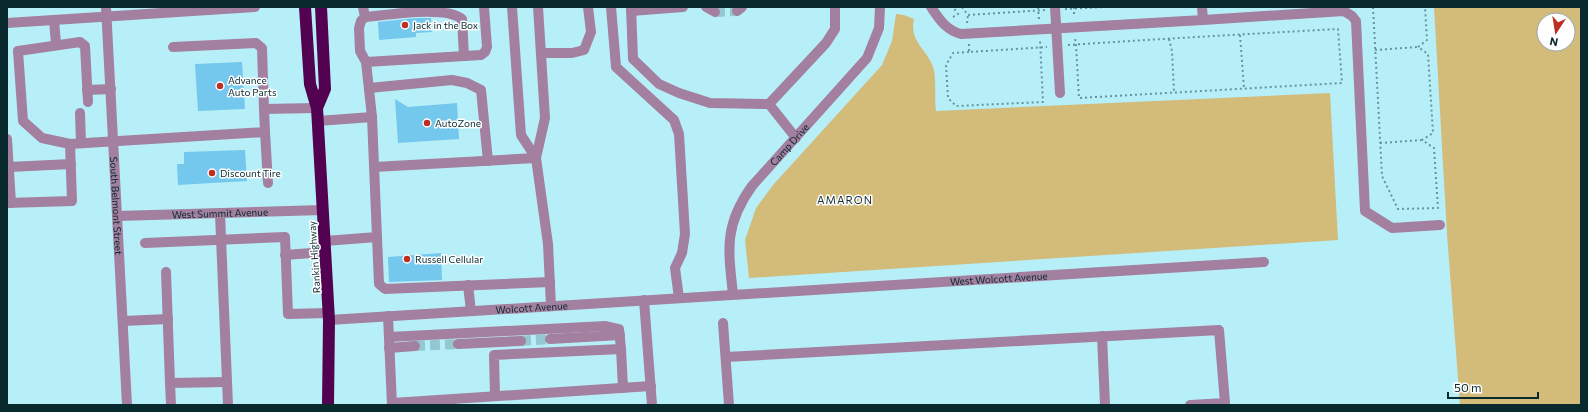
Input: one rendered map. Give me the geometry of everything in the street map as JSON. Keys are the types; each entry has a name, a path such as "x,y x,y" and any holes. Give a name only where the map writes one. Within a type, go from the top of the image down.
{"highway":[{"name":"Rankin Highway","path":"304,7 310,84 317,108 318,121 329,316 328,405"},
{"name":"Rankin Highway","path":"317,108 325,89 321,7"}],"street":[{"path":"7,23 54,20 106,12 255,7"},
{"path":"366,62 481,55 485,52 487,47 484,7"},
{"path":"512,7 521,135 536,158"},
{"path":"538,7 544,118 536,158 548,244 551,306"},
{"path":"541,53 572,53 584,50 591,32 588,7"},
{"path":"611,7 616,67 674,120 679,134 684,234 682,253 676,268 679,298"},
{"path":"683,7 631,9 633,59 659,84 679,93 710,103 769,104 835,29 835,7"},
{"name":"Camp Drive","path":"733,294 729,256 732,222 740,203 752,186 867,58 879,28 880,7"},
{"path":"931,7 941,22 952,32 968,33 1344,11 1352,16 1356,21 1365,211 1392,228 1440,225"},
{"path":"1202,7 1203,20"},
{"path":"1056,8 1060,93"},
{"name":"South Belmont Street","path":"106,12 127,405"},
{"path":"464,56 463,24 462,19 457,15 448,12 364,12 359,28 360,51 366,62 372,117 379,284 385,289 550,282"},
{"path":"54,20 56,44"},
{"path":"88,102 85,46 80,42 56,44 18,51 23,121 42,138 70,144 265,132"},
{"path":"173,46 256,43 262,48 268,183"},
{"path":"368,88 452,80 467,83 481,90 488,161"},
{"path":"87,90 111,89"},
{"path":"769,104 796,138"},
{"path":"264,109 317,108"},
{"path":"80,113 81,143"},
{"path":"318,121 372,117"},
{"path":"7,139 9,203 72,200 70,144"},
{"path":"374,167 536,158"},
{"path":"9,167 71,164"},
{"name":"West Summit Avenue","path":"117,216 323,210"},
{"path":"220,214 228,405"},
{"path":"145,243 285,237 285,255 377,237"},
{"name":"Wolcott Avenue","path":"285,255 288,314 388,316 733,294"},
{"name":"West Wolcott Avenue","path":"733,294 1264,262"},
{"path":"166,272 170,405"},
{"path":"468,286 471,311"},
{"path":"644,300 652,405"},
{"path":"388,316 392,404 651,386"},
{"path":"123,320 168,319"},
{"path":"723,322 729,405"},
{"path":"389,337 606,326 620,329 623,388"},
{"path":"726,358 1219,330 1224,403 1190,405"},
{"path":"550,339 620,336"},
{"path":"1102,336 1105,405"},
{"path":"458,344 521,340"},
{"path":"389,348 415,346"},
{"path":"496,396 494,354 622,349"},
{"path":"170,383 227,382"},
{"path":"320,405 328,405"}],"path":[{"path":"962,7 968,14 970,52"},
{"path":"968,14 1056,8 1106,7"},
{"path":"1373,7 1382,176 1398,209 1438,208 1434,148 1422,140"},
{"path":"1375,50 1418,47 1427,40 1425,7"},
{"path":"1074,8 1074,18"},
{"path":"1040,29 1041,48 1044,102 956,106 948,98 946,66 953,54 970,52 1041,48 1050,47"},
{"path":"1067,45 1076,45 1338,29 1342,83 1079,98 1076,45 1075,35"},
{"path":"1240,35 1244,88"},
{"path":"1169,39 1172,52 1174,92"},
{"path":"1380,143 1422,140 1433,133 1428,54 1418,47"}],"shaded area":[{"path":"1434,7 1581,7 1581,405 1460,405 1447,234"},
{"path":"896,14 914,19 913,27 916,40 927,55 933,67 936,111 1330,93 1338,240 749,278 745,240 756,208 773,185 882,65 892,41"}],"building":[{"name":"Jack in the Box","path":"431,18 432,32 416,33 416,37 379,40 378,22"},
{"name":"Advance Auto Parts","path":"242,62 245,109 198,111 195,64"},
{"name":"AutoZone","path":"395,99 408,107 457,103 459,139 398,143"},
{"name":"Discount Tire","path":"245,150 247,181 178,185 177,164 184,164 184,152"},
{"path":"441,253 442,280 389,282 388,257"}],"tunnel":[{"path":"715,12 737,11"},
{"path":"521,341 550,339"},
{"path":"415,346 458,344"}],"place":[{"name":"Jack in the Box","path":"405,25"},
{"name":"Advance Auto Parts","path":"220,86"},
{"name":"AutoZone","path":"427,123"},
{"name":"Discount Tire","path":"212,173"},
{"name":"Russell Cellular","path":"407,259"}],"district":[{"name":"AMARON","path":"845,200"}]}
